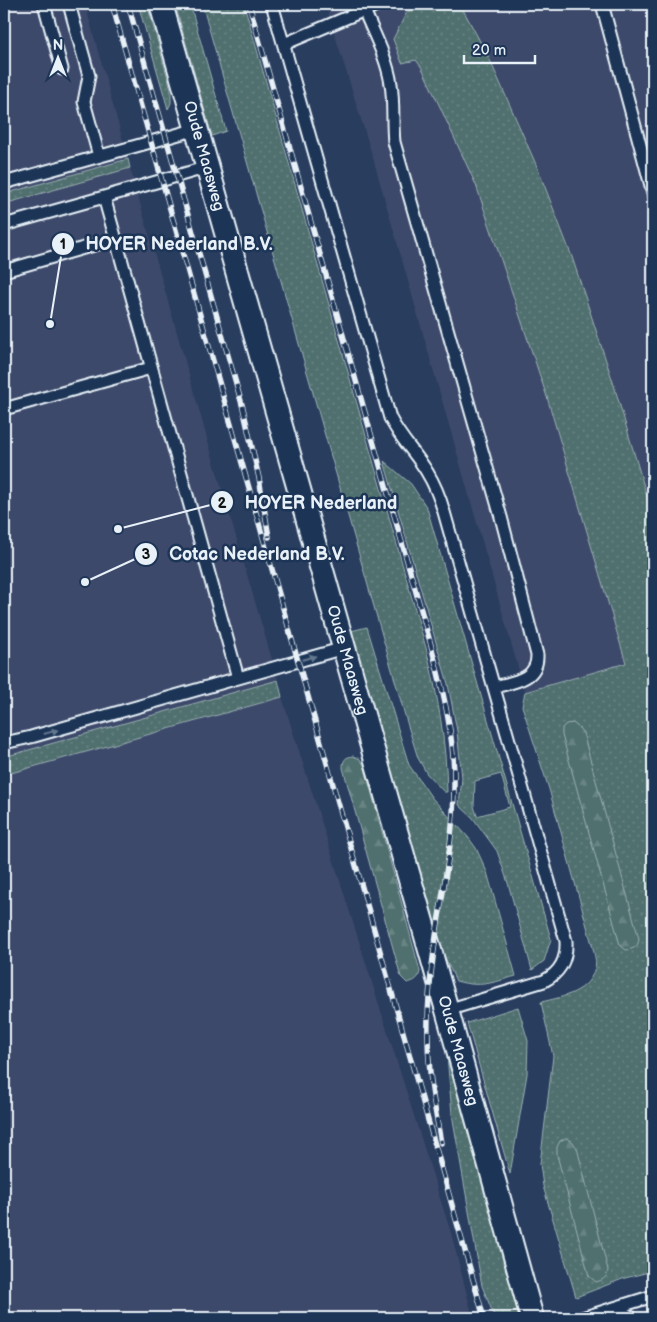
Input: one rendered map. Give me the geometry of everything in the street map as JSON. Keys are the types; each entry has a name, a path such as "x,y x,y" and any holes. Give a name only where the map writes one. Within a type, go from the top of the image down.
{"street":[{"name":"Oude Maasweg","path":"161,4 447,1010 532,1318"}],"lane":[{"path":"44,4 62,69"},
{"path":"69,4 89,76 84,102 99,156"},
{"path":"272,4 390,418 427,472 437,491 564,935 565,960 553,976 544,981 447,1010"},
{"path":"284,44 379,4"},
{"path":"602,4 653,193"},
{"path":"364,10 388,72 391,84 394,142 502,517 537,655 535,667 528,677 494,688"},
{"path":"4,183 196,129"},
{"path":"4,225 208,167"},
{"path":"104,197 238,678"},
{"path":"4,271 115,239"},
{"path":"4,409 151,368"},
{"path":"4,743 31,738 344,648"},
{"path":"4,751 31,738"},
{"path":"582,1318 653,1296"},
{"path":"609,1310 624,1313 632,1318"}],"shaded area":[{"path":"4,4 85,4 128,159 4,194"},
{"path":"331,4 427,4 407,12 416,59 422,68 476,185 547,397 626,663 525,692 373,158 326,6"},
{"path":"460,4 653,4 653,517 613,382 572,257 538,169 489,58"},
{"path":"130,168 278,680 4,757 4,204"},
{"path":"282,697 451,1233 473,1318 4,1318 4,775"}],"green space":[{"path":"138,4 147,4 171,89 171,103 168,109"},
{"path":"175,4 190,4 226,131 212,136"},
{"path":"202,4 244,4 426,648 441,719 447,792 444,792 427,774 418,758 408,726"},
{"path":"427,4 460,4 489,58 538,169 572,257 613,382 653,517 653,1271 625,1278 576,1297 543,1186 540,1164 553,1056 541,1002 558,998 582,988 592,975 596,960 549,789 522,706 525,692 626,663 547,397 476,185 422,68 416,60 402,63 393,39 407,12"},
{"path":"128,159 130,168 4,204 4,194"},
{"path":"384,461 411,484 427,508 551,939 544,961 532,970 508,883 497,851 473,818 459,805 462,778 457,731 448,684","holes":["501,774 510,807 477,816 474,806 475,781"]},
{"path":"367,627 409,765 432,798 476,848 487,872 516,976 493,983 472,984 456,981 441,949 351,631"},
{"path":"278,680 282,697 4,775 4,757"},
{"path":"573,723 583,733 639,939 637,946 631,949 626,950 620,945 562,735 562,728 566,724"},
{"path":"353,756 360,759 364,765 420,971 416,979 407,983 401,977 343,768 345,759"},
{"path":"518,1007 528,1041 527,1074 510,1174 467,1023"},
{"path":"445,1031 523,1318 495,1318 482,1286 452,1114"},
{"path":"566,1138 572,1141 577,1148 608,1270 604,1278 596,1282 589,1276 557,1155 557,1147 560,1141"}],"railway":[{"path":"112,4 484,1318"},
{"path":"128,4 243,408 259,478 269,537"},
{"path":"249,4 431,645 450,732 454,768 452,829 431,972 428,1029 433,1099 441,1143"}],"place":[{"name":"HOYER Nederland B.V.","path":"50,324"},
{"name":"HOYER Nederland","path":"118,529"},
{"name":"Cotac Nederland B.V.","path":"85,582"}]}
